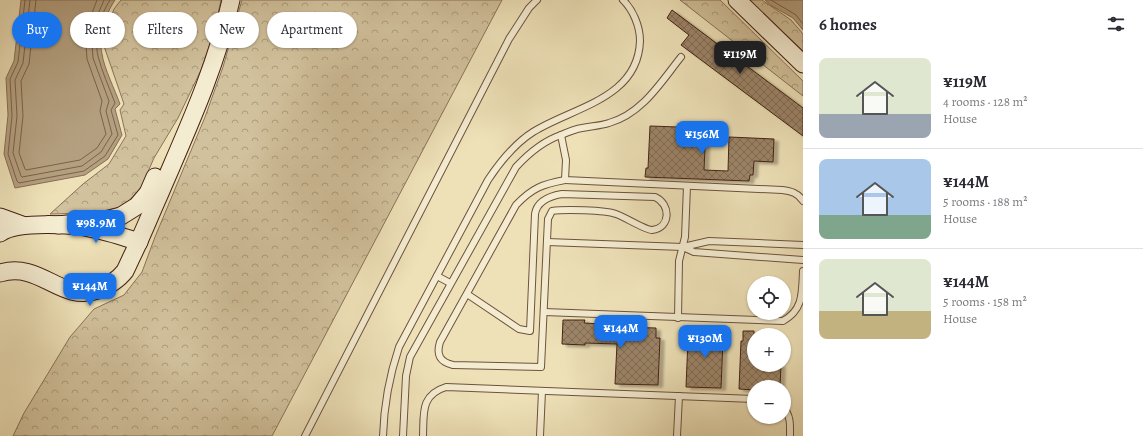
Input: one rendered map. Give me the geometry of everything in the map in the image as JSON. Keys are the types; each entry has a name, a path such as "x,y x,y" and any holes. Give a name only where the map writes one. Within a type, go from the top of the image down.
{"street":[{"path":"1,272 19,270 31,272 64,289 83,293 98,290 112,283 124,271 139,242 189,126 212,67 231,0"},
{"path":"737,0 803,64"},
{"path":"58,225 114,218 121,216 137,206 148,193 164,156 189,126"},
{"path":"0,217 22,225 58,225 93,228 139,242"},
{"path":"0,233 22,225"}],"lane":[{"path":"305,436 509,39 529,8 538,0"},
{"path":"383,436 386,396 394,360 405,335 498,164 511,150 534,132 606,96 624,81 632,71 637,61 639,50 639,29 631,10 623,0"},
{"path":"403,436 407,366 410,357 516,167 529,154 549,139 581,128 609,124 622,119 636,110 650,97 681,57"},
{"path":"561,135 566,160 565,180"},
{"path":"467,294 519,329 530,331 534,214 538,204 547,198 562,194 650,197 659,199 666,207 667,214 665,221 654,230 646,228 632,220 611,212 552,211 548,219 542,367 448,364 439,356 438,349 440,342 516,205 536,188 548,183 565,180 782,190 791,191 799,196 803,201"},
{"path":"678,318 679,261 685,237 687,186"},
{"path":"547,242 683,246 709,241 803,245"},
{"path":"683,246 694,252 803,260"},
{"path":"544,312 782,322 794,315 798,309 801,301 803,271"},
{"path":"437,276 450,283"},
{"path":"423,436 426,402 429,396 446,387 747,399"},
{"path":"540,436 542,391"},
{"path":"677,436 679,396"},
{"path":"790,424 790,436"}],"green space":[{"path":"121,0 221,0 218,12 205,12 205,48 209,48 201,70 178,118 154,158 140,190 122,207 93,213 50,214 83,184 109,164 126,136 120,110 124,104 105,48 125,48 125,12 113,12"},
{"path":"242,0 502,0 272,436 13,436 24,413 70,337 94,309 124,295 142,272 205,117 228,48 259,48 259,12 239,12"},
{"path":"680,0 720,0 803,81 803,96"},
{"path":"749,0 762,0 791,20 803,34 803,51"}],"water":[{"path":"21,0 115,0 108,12 70,12 70,48 101,48 105,66 120,104 115,109 122,135 108,159 85,175 15,188 4,154 8,115 6,78 14,61 15,48 62,48 62,12 20,12"},
{"path":"765,0 803,0 803,30 793,18 772,6"}],"building":[{"path":"672,10 803,108 803,136 681,45 689,35 667,18"},
{"path":"650,126 706,128 704,170 728,171 729,137 774,139 773,162 754,161 753,175 750,175 749,181 645,177 646,168 648,168"},
{"path":"563,320 585,320 584,323 620,325 620,327 656,328 656,338 660,338 658,385 615,384 617,344 562,344"},
{"path":"693,329 720,330 720,340 723,340 721,388 686,387 688,339 692,339"},
{"path":"743,331 747,331 747,372 781,372 780,380 747,380 747,390 739,389 741,341 743,341"}]}
